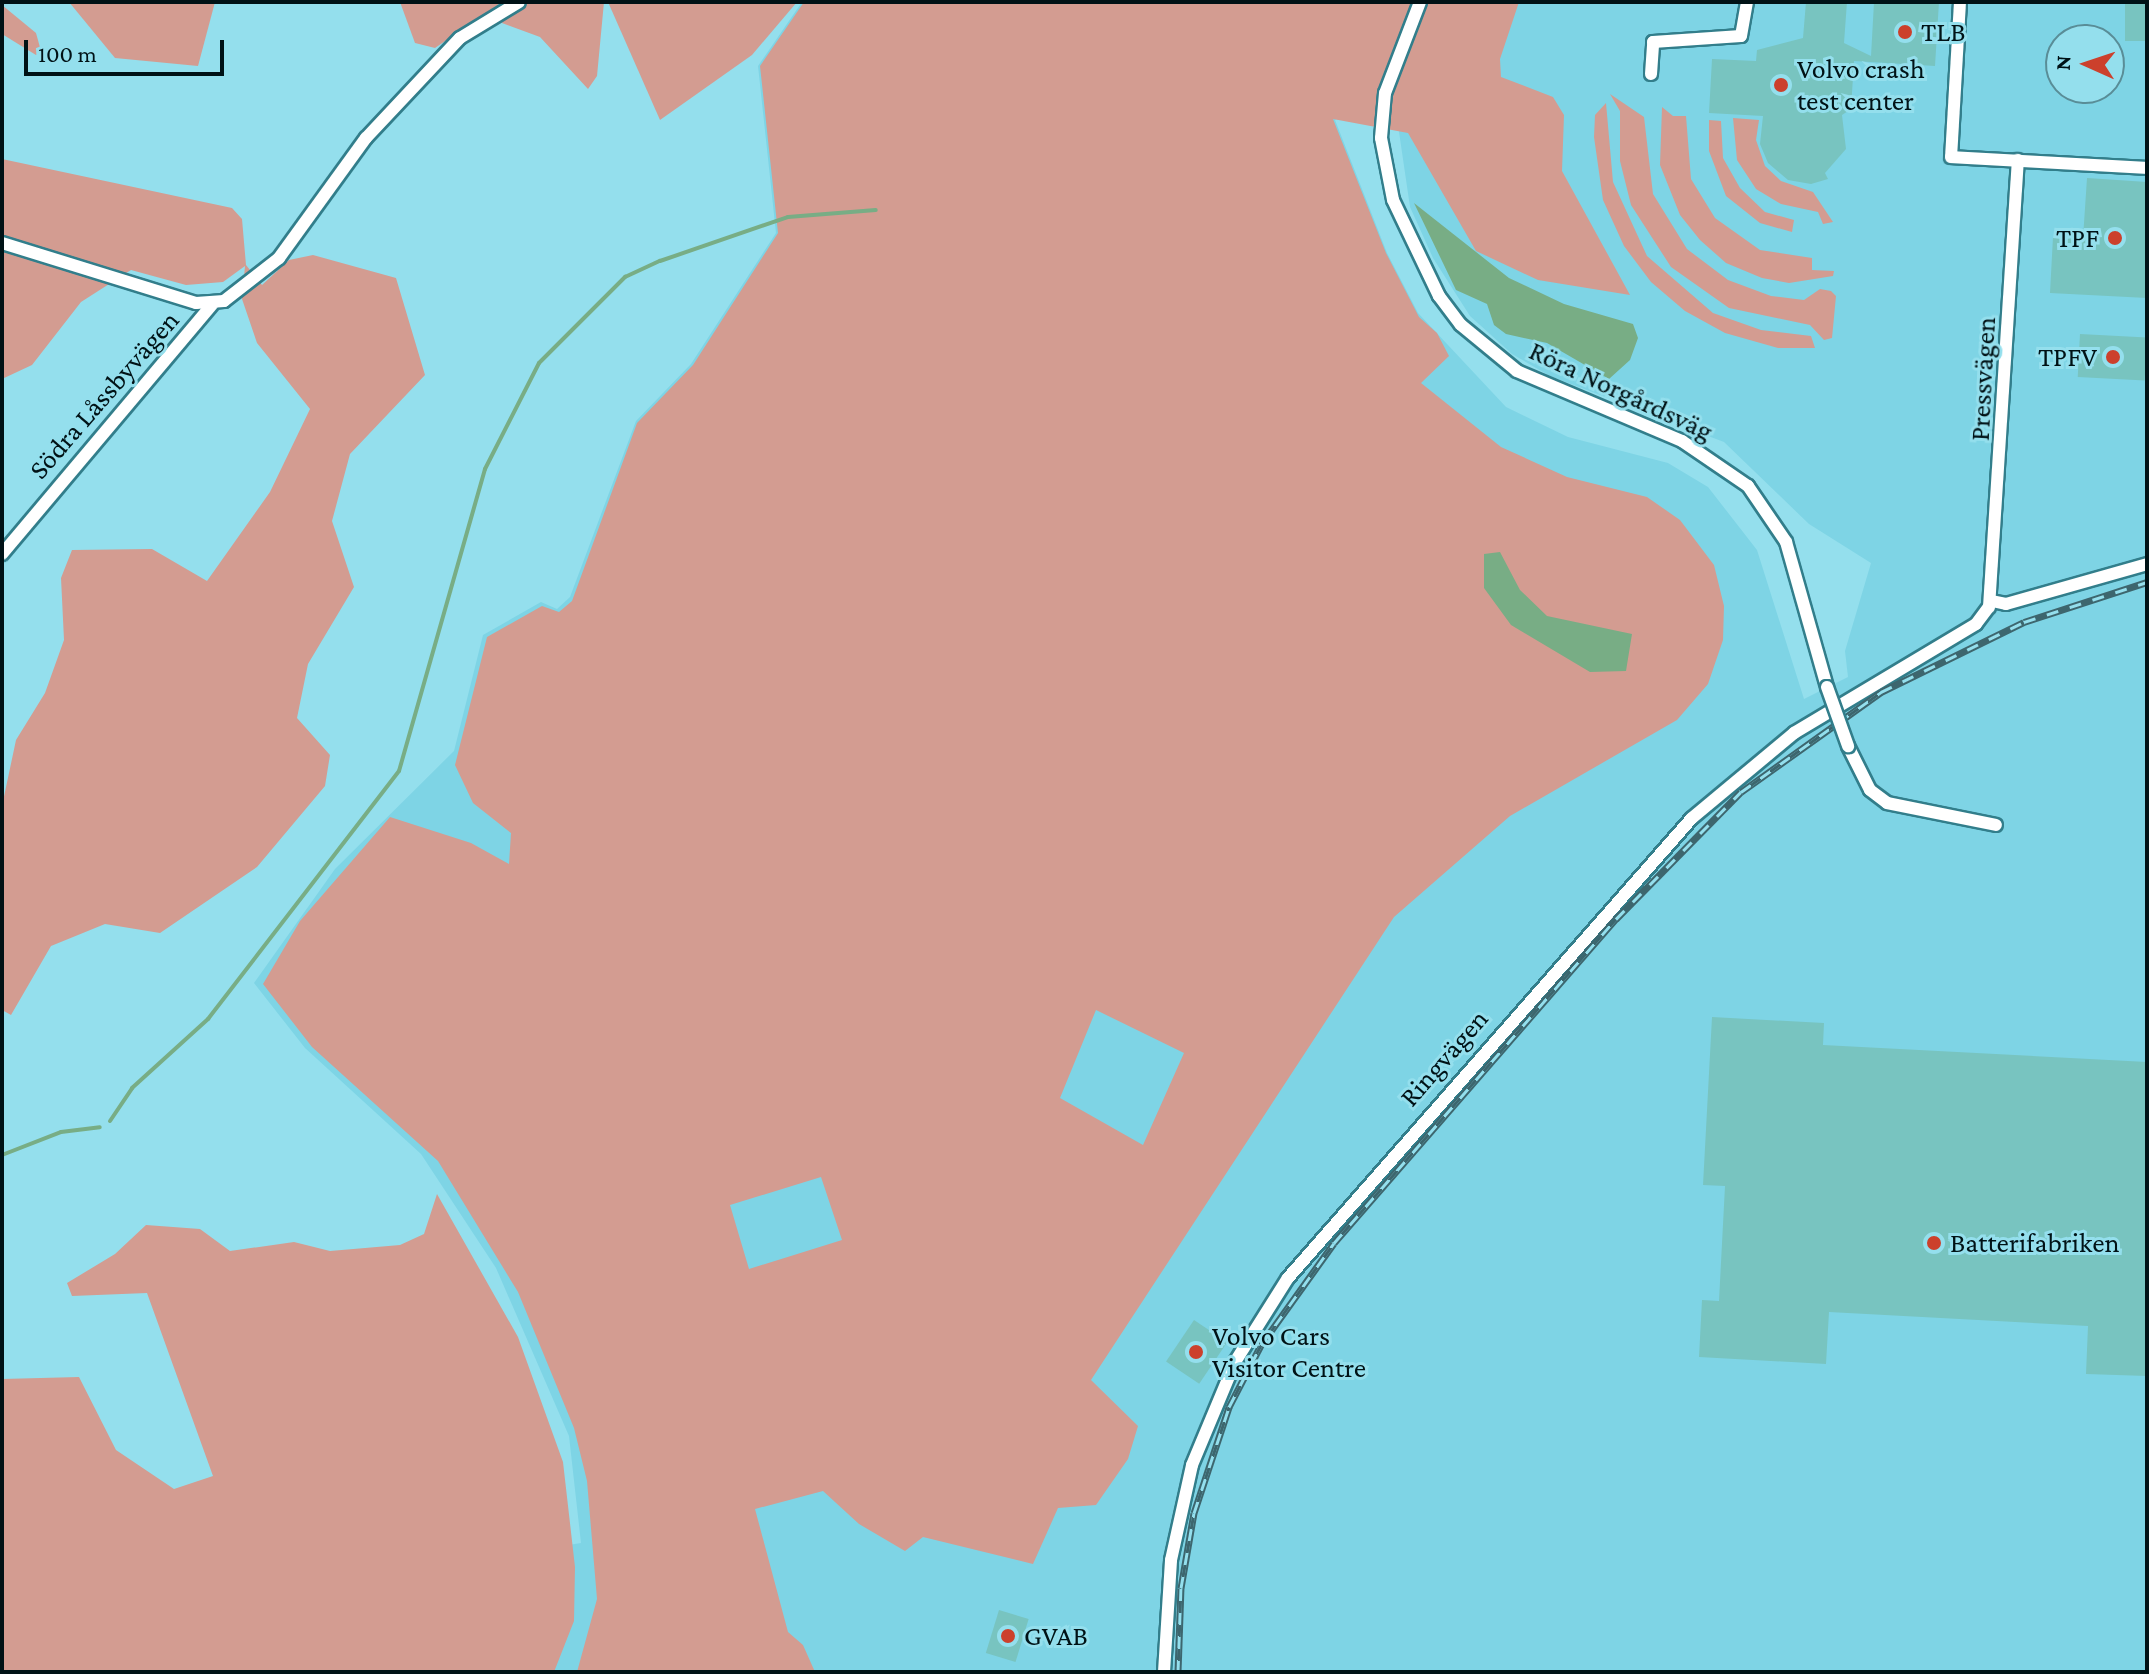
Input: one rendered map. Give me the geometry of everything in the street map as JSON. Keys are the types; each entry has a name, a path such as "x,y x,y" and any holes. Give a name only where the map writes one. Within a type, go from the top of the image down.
{"street":[{"path":"2,243 212,305 233,297 279,258 366,138 460,38 519,2"},
{"name":"Röra Norgårdsväg","path":"1420,2 1394,63 1381,138 1393,200 1439,296 1461,325 1517,371 1690,446 1758,496 1790,551 1827,687 1848,746 1870,790 1887,803 1996,825"},
{"path":"1651,74 1653,42 1741,36 1747,2"},
{"path":"1960,2 1951,157 2147,168"},
{"name":"Pressvägen","path":"1992,601 2018,160"},
{"name":"Södra Låssbyvägen","path":"2,554 212,305"},
{"path":"1992,601 2006,604 2147,564"},
{"name":"Ringvägen","path":"1164,1672 1170,1570 1192,1465 1235,1362 1288,1278 1692,818 1834,705 1976,624 1992,601"}],"shaded area":[{"path":"69,2 215,2 198,66 115,58"},
{"path":"400,2 502,2 435,48 415,43"},
{"path":"509,2 604,2 597,76 588,89 540,37 502,23"},
{"path":"608,2 797,2 752,55 660,120"},
{"path":"802,2 1371,2 1355,108 1335,120 1387,253 1418,313 1506,407 1568,437 1668,463 1708,487 1757,550 1804,699 1848,677 1845,651 1871,563 1809,524 1724,442 1550,376 1512,354 1470,316 1433,258 1410,207 1398,125 1443,2 2147,2 2147,1672 2,1672 310,1587 581,1543 569,1436 496,1268 421,1154 305,1048 254,983 335,869 454,751 483,635 541,602 557,609 570,597 636,421 691,364 776,233 758,66"},
{"path":"804,2 1519,2 1500,59 1501,77 1553,97 1564,115 1562,171 1630,295 1538,280 1476,251 1408,133 1333,119 1386,253 1419,317 1437,333 1449,356 1421,383 1501,447 1567,477 1647,497 1680,520 1714,565 1724,606 1723,640 1708,684 1677,720 1510,816 1394,917 1091,1380 1138,1426 1128,1459 1096,1505 1058,1508 1033,1564 923,1537 905,1551 859,1524 823,1491 755,1509 788,1632 803,1645 815,1672 577,1672 597,1599 587,1481 574,1428 518,1292 438,1161 312,1047 263,984 300,921 390,817 471,843 509,864 511,833 473,803 455,765 487,637 542,606 559,612 572,601 637,423 693,365 778,233 760,66","holes":["1096,1010 1184,1053 1143,1145 1060,1098","821,1177 842,1240 749,1269 730,1205"]},
{"path":"2,5 36,33 41,51 36,55 2,34"},
{"path":"1610,94 1644,117 1653,194 1687,249 1728,280 1771,296 1804,300 1820,289 1831,291 1836,296 1832,338 1824,340 1810,325 1729,308 1671,267 1631,205 1620,161 1620,111"},
{"path":"1606,103 1613,182 1647,256 1713,313 1761,330 1811,336 1815,348 1778,348 1725,333 1685,311 1651,282 1624,246 1603,200 1594,137 1595,115"},
{"path":"1662,107 1673,116 1686,116 1691,179 1715,218 1760,250 1812,258 1812,270 1834,271 1833,276 1789,283 1762,278 1726,263 1700,240 1680,215 1660,165"},
{"path":"1733,118 1759,120 1756,140 1765,166 1781,181 1813,192 1833,222 1823,224 1818,212 1781,204 1756,189 1737,160"},
{"path":"1709,120 1721,121 1723,158 1740,188 1765,212 1794,220 1792,232 1760,223 1726,196 1709,151"},
{"path":"2,159 232,208 242,219 246,265 262,285 289,260 313,255 396,278 425,375 350,454 332,521 354,587 308,664 297,718 330,755 325,786 257,867 160,933 105,924 51,946 11,1015 2,1010 2,806 16,740 45,693 64,640 61,578 72,550 152,549 207,581 270,492 310,409 257,343 242,299 245,266 223,282 186,285 131,270 81,302 32,365 2,379"},
{"path":"1414,203 1509,278 1564,304 1633,324 1638,338 1630,360 1609,379 1547,343 1506,334 1494,325 1487,304 1456,290"},
{"path":"1500,552 1520,590 1547,616 1632,634 1626,671 1590,672 1511,625 1484,588 1484,554"},
{"path":"437,1194 518,1337 563,1462 575,1567 574,1621 554,1672 2,1672 2,1379 79,1377 116,1450 174,1489 213,1476 147,1293 72,1296 67,1283 115,1254 146,1225 200,1229 230,1251 294,1242 330,1251 400,1245 424,1234"}],"building":[{"name":"Volvo crash test center","path":"1806,2 1847,2 1844,43 1871,56 1874,2 1939,2 1935,66 1854,61 1851,109 1842,115 1846,149 1825,173 1828,179 1811,184 1788,180 1768,163 1760,144 1763,116 1709,113 1712,59 1756,61 1757,50 1803,38"},
{"path":"2125,2 2147,2 2147,41 2125,41"},
{"name":"TPF","path":"2087,178 2147,182 2147,298 2050,293 2053,237 2083,238"},
{"name":"TPFV","path":"2080,334 2147,338 2145,380 2078,377"},
{"name":"Batterifabriken","path":"1712,1017 1824,1023 1823,1045 2147,1062 2147,1376 2086,1374 2088,1326 1829,1312 1826,1364 1699,1357 1702,1300 1719,1301 1725,1186 1703,1185"},
{"name":"Volvo Cars Visitor Centre","path":"1194,1320 1227,1342 1199,1384 1166,1361"},
{"name":"GVAB","path":"999,1610 1029,1619 1015,1662 986,1653"}],"waterway":[{"path":"110,1121 132,1088 208,1019 399,771 485,469 539,363 625,277 660,261 788,217 876,210"},
{"path":"2,1155 61,1132 100,1127"}],"railway":[{"path":"1178,1672 1181,1588 1194,1513 1229,1407 1261,1345 1334,1243 1616,919 1741,792 1881,692 2024,622 2147,582"}],"place":[{"name":"TLB","path":"1905,32"},
{"name":"Volvo crash test center","path":"1781,85"},
{"name":"TPF","path":"2115,238"},
{"name":"TPFV","path":"2113,357"},
{"name":"Batterifabriken","path":"1934,1243"},
{"name":"Volvo Cars Visitor Centre","path":"1196,1352"},
{"name":"GVAB","path":"1008,1636"}]}
